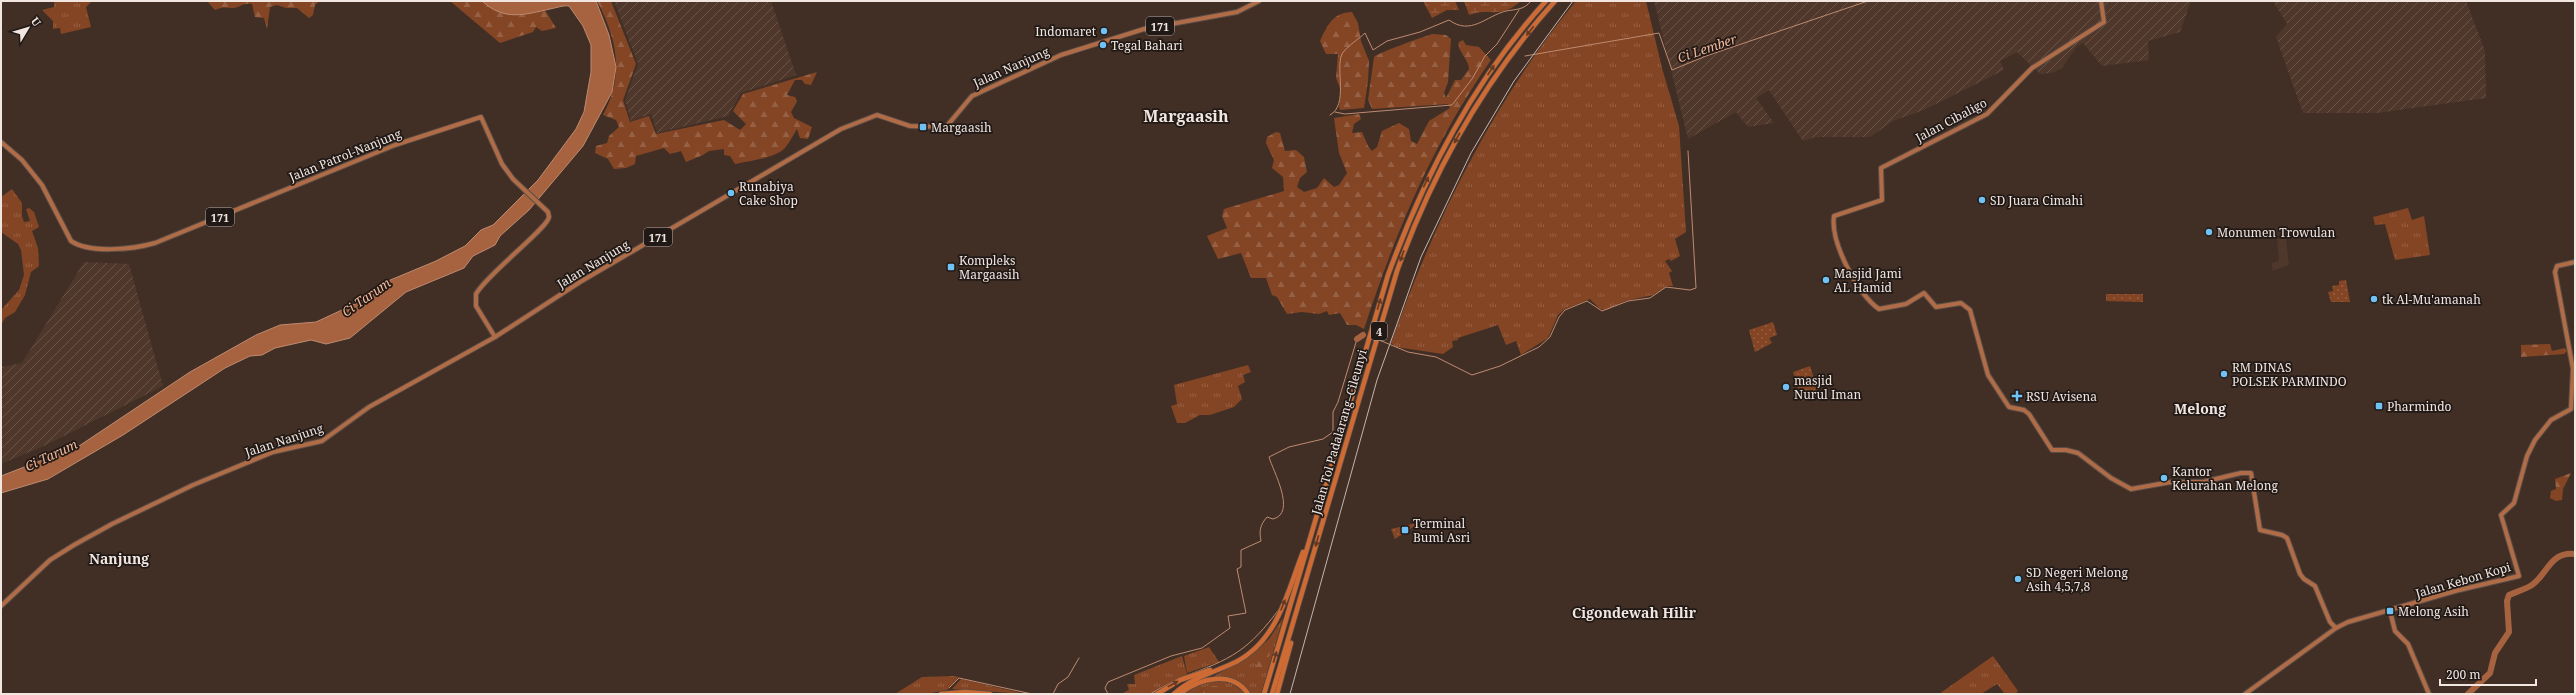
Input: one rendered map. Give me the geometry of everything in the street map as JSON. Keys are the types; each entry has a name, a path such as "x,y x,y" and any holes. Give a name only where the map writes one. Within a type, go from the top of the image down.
{"highway":[{"name":"Jalan Tol Padalarang–Cileunyi","path":"1264,694 1388,275 1421,192 1465,108 1513,39 1546,1"},
{"name":"Jalan Tol Padalarang–Cileunyi","path":"1272,694 1303,593 1396,271 1413,225 1432,183 1471,112 1517,46 1555,1"},
{"path":"1174,694 1191,682 1231,664 1252,651 1272,628 1312,530"},
{"path":"1277,694 1303,593"},
{"path":"1157,694 1190,676 1231,664"},
{"path":"1180,694 1195,684 1216,679 1236,683 1248,694"},
{"path":"941,694 958,692 990,694"}],"main road":[{"name":"Jalan Nanjung","path":"1,606 50,560 112,524 239,466 286,448 322,441 368,407 495,337 580,282 841,129 877,116 910,126 943,128 960,112 975,94 1061,55 1144,28 1237,12 1260,1"},
{"name":"Jalan Cibaligo","path":"2101,1 2104,22 2032,68 2005,98 1978,119 1882,167 1879,171 1882,200 1836,214 1833,218 1834,229 1846,268 1879,309 1906,304 1924,293 1936,307 1961,303 1966,306 1974,319 1989,377 2009,407 2024,410 2029,414 2052,450 2066,450 2078,453 2129,489 2171,482 2200,482 2251,473 2260,530 2286,537 2300,574 2304,580 2315,586 2330,622 2336,628"},
{"name":"Jalan Patrol-Nanjung","path":"1,142 22,160 42,185 68,237 75,244 87,248 132,248 155,243 395,145 481,118 502,164 519,184 543,207 549,217 548,223 507,259 476,294 476,306 495,337"},
{"name":"Jalan Kebon Kopi","path":"2390,611 2455,591 2519,576 2501,515 2514,503 2527,456 2536,440 2551,420 2571,409 2573,369 2555,272 2557,266 2575,262"},
{"path":"2245,694 2336,628 2357,619 2390,611 2395,631 2408,644 2429,694"}],"shaded area":[{"path":"614,1 771,1 796,75 741,93 728,116 657,133 651,114 631,121 625,100 638,64"},
{"path":"1654,1 2191,1 2180,32 2148,41 2149,60 2102,66 2083,43 2077,46 2062,68 2052,73 2040,74 2017,52 2000,61 2004,70 1924,110 1893,121 1870,137 1815,137 1803,141 1769,90 1756,98 1774,123 1748,127 1736,112 1688,139"},
{"path":"2273,1 2466,1 2485,51 2486,98 2377,113 2303,113 2276,37 2287,24"},
{"path":"2277,239 2286,239 2289,265 2273,271 2271,263 2279,261"},
{"path":"84,262 129,264 163,386 46,445 1,464 1,367 22,363"}],"green space":[{"path":"54,1 92,1 86,7 91,27 61,34 60,28 53,29 53,21 42,10 54,7"},
{"path":"207,1 320,1 315,5 313,15 309,18 297,8 286,8 277,5 270,7 267,29 264,18 255,17 252,4 215,10"},
{"path":"450,1 482,1 496,10 512,14 545,10 556,28 542,31 536,27 533,32 500,43"},
{"path":"597,1 611,1 636,64 623,100 630,122 649,116 656,134 724,120 740,130 746,124 733,111 743,94 817,72 811,85 805,84 802,80 795,80 787,95 795,97 797,101 791,112 794,118 812,127 808,139 800,138 797,129 787,146 781,151 769,157 735,164 730,156 724,155 724,149 709,151 686,162 681,151 670,154 664,148 636,156 635,164 626,168 614,169 608,159 595,153 596,146 607,143 609,136 619,127 616,120 603,115 610,101 614,86 616,58 610,30"},
{"path":"1423,1 1455,1 1459,10 1447,10 1432,18"},
{"path":"1464,1 1521,1 1513,7 1501,12 1483,12 1469,15"},
{"path":"1576,1 1646,1 1662,68 1679,126 1686,232 1675,239 1680,256 1671,261 1669,259 1665,261 1672,271 1669,273 1673,286 1667,286 1653,295 1625,301 1606,310 1600,309 1590,299 1565,309 1558,315 1548,338 1521,355 1516,341 1506,345 1498,325 1452,341 1453,347 1443,354 1396,347 1391,343 1408,297 1468,164 1518,80"},
{"path":"1352,12 1358,23 1361,41 1369,61 1368,81 1364,108 1340,110 1341,91 1336,78 1338,54 1326,54 1320,41 1328,25 1335,17 1340,14"},
{"path":"1432,34 1446,35 1451,39 1448,82 1444,93 1446,98 1455,80 1461,80 1469,69 1467,62 1459,48 1459,42 1463,40 1466,45 1479,47 1491,60 1451,124 1417,190 1389,258 1364,329 1356,325 1347,325 1340,313 1329,315 1327,311 1319,314 1302,312 1287,314 1277,297 1272,295 1266,278 1251,278 1241,253 1218,259 1207,236 1227,228 1222,216 1224,209 1284,191 1283,177 1272,168 1274,160 1266,143 1267,137 1276,132 1280,133 1285,151 1296,150 1304,157 1307,172 1300,178 1297,187 1304,192 1317,188 1324,178 1334,187 1339,185 1347,173 1339,153 1334,118 1359,114 1361,119 1354,124 1352,133 1362,132 1368,146 1372,151 1377,147 1382,131 1399,123 1409,129 1411,141 1417,144 1429,121 1450,108 1448,104 1372,109 1368,100 1374,57"},
{"path":"12,189 22,203 22,216 24,222 30,221 26,209 29,208 34,212 39,227 32,231 38,248 39,266 31,272 25,295 15,312 5,318 1,325 1,310 19,290 24,275 21,250 18,244 1,232 1,197"},
{"path":"2408,208 2412,220 2424,216 2430,255 2395,260 2385,224 2375,225 2373,217"},
{"path":"2346,280 2350,302 2331,302 2328,292 2333,291 2332,286 2339,285 2339,281"},
{"path":"2106,294 2143,294 2143,302 2106,301"},
{"path":"1773,322 1777,335 1769,338 1772,343 1755,352 1749,330"},
{"path":"2550,344 2552,351 2565,348 2567,351 2564,354 2521,357 2521,345"},
{"path":"1248,365 1251,372 1243,375 1245,382 1238,386 1242,399 1234,407 1210,415 1200,415 1185,423 1177,423 1171,406 1177,404 1174,385"},
{"path":"1810,366 1819,395 1802,401 1793,372"},
{"path":"2571,473 2563,489 2562,500 2556,501 2550,498 2551,491 2556,489 2555,479"},
{"path":"1421,522 1395,539 1391,529"},
{"path":"1283,618 1261,694 1251,694 1244,686 1235,680 1214,676 1251,655 1269,639"},
{"path":"1209,647 1219,662 1187,673 1184,656"},
{"path":"1266,648 1270,654 1262,668 1262,673 1258,675 1255,667"},
{"path":"1182,656 1187,674 1153,694 1121,694 1129,690 1127,684 1135,684 1134,675"},
{"path":"1993,656 2018,691 2015,694 2005,694 1997,684 1981,694 1939,694"},
{"path":"922,677 959,677 947,690 926,694 895,694"},
{"path":"961,679 1025,694 952,689"},
{"path":"1217,680 1233,684 1246,694 1225,694 1208,686 1195,694 1184,694 1194,687"},
{"path":"1208,686 1217,686 1225,694 1195,694"}],"water":[{"name":"Ci Tarum","path":"482,1 596,1 609,35 616,67 612,92 583,146 529,210 500,236 495,245 473,256 464,268 406,292 350,338 326,344 311,340 275,348 262,355 250,356 225,368 123,435 48,479 1,493 1,476 79,446 190,372 256,335 280,325 316,322 357,303 388,281 436,261 465,246 481,230 493,225 538,180 576,129 584,112 591,72 591,45 583,26 569,6 514,15 498,12"}],"waterway":[{"path":"1330,115 1336,110 1339,103 1340,61 1342,54 1365,33 1373,50 1387,41 1420,32 1449,20 1464,26 1471,26 1499,13 1523,8 1531,1"},
{"name":"Ci Lember","path":"1525,56 1659,33 1672,70 1706,56 1868,1"},
{"path":"1335,112 1345,114 1452,105 1472,79 1485,56 1497,44 1519,10"},
{"path":"1379,340 1408,352 1436,357 1472,375 1500,366 1539,347 1550,337 1559,317 1565,310 1587,301 1602,311 1628,301 1650,298 1666,287 1690,290 1696,288 1688,151"},
{"path":"1357,339 1363,335"},
{"path":"1108,694 1105,688 1108,682 1171,656 1202,648 1230,628 1228,616 1246,613 1237,569 1241,567 1241,550 1261,541 1261,528 1267,517 1273,519 1280,515 1283,509 1282,491 1269,457 1289,447 1323,439 1333,432 1333,412 1338,402 1357,339"},
{"path":"2468,694 2490,673 2495,653 2509,632 2507,601 2509,595 2532,585 2554,560 2560,556 2575,554"},
{"path":"1182,677 1214,665 1238,652 1269,623 1280,608"},
{"path":"1053,694 1058,684 1068,677 1079,658"},
{"path":"949,688 959,678 1032,694"},
{"path":"1150,694 1179,678"}],"railway":[{"path":"1290,694 1377,380 1421,257 1471,153 1514,81 1573,1"}],"place":[{"name":"Indomaret","path":"1104,31"},
{"name":"Tegal Bahari","path":"1103,45"},
{"name":"Margaasih","path":"923,127"},
{"name":"Runabiya Cake Shop","path":"731,193"},
{"name":"SD Juara Cimahi","path":"1982,200"},
{"name":"Monumen Trowulan","path":"2209,232"},
{"name":"Kompleks Margaasih","path":"951,267"},
{"name":"Masjid Jami AL Hamid","path":"1826,280"},
{"name":"tk Al-Mu'amanah","path":"2374,299"},
{"name":"RM DINAS POLSEK PARMINDO","path":"2224,374"},
{"name":"masjid Nurul Iman","path":"1786,387"},
{"name":"RSU Avisena","path":"2017,396"},
{"name":"Pharmindo","path":"2379,406"},
{"name":"Kantor Kelurahan Melong","path":"2164,478"},
{"name":"Terminal Bumi Asri","path":"1405,530"},
{"name":"SD Negeri Melong Asih 4,5,7,8","path":"2018,579"},
{"name":"Melong Asih","path":"2390,611"}],"district":[{"name":"Margaasih","path":"1186,116"},
{"name":"Melong","path":"2200,408"},
{"name":"Nanjung","path":"119,558"},
{"name":"Cigondewah Hilir","path":"1634,612"}]}
